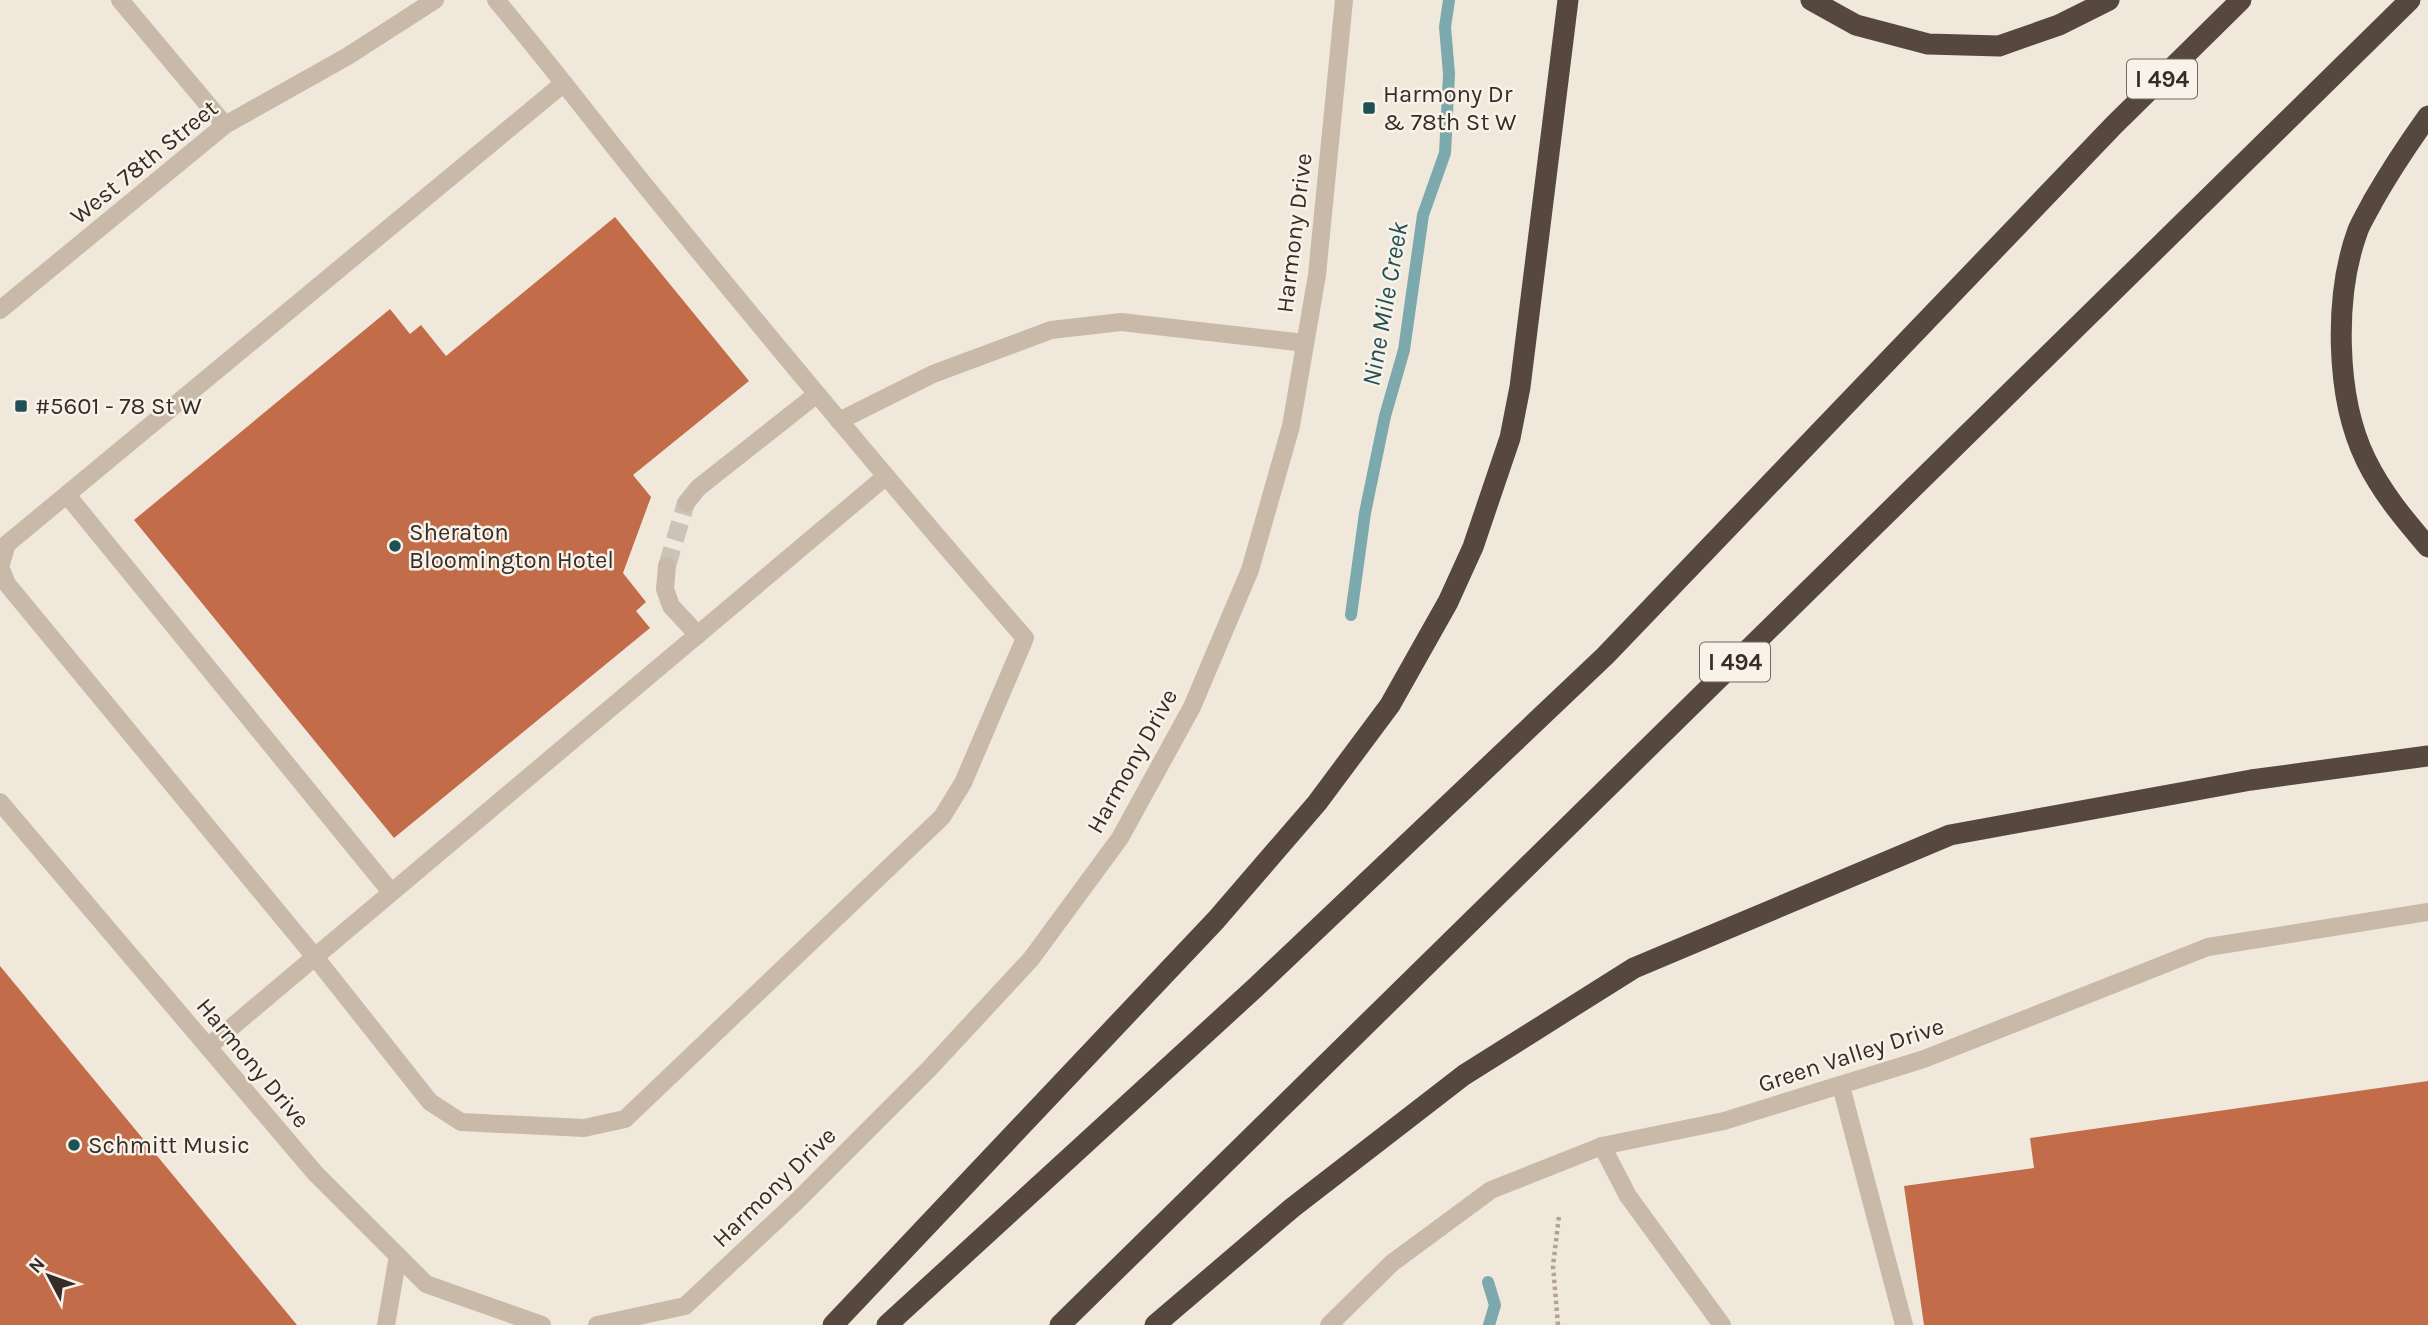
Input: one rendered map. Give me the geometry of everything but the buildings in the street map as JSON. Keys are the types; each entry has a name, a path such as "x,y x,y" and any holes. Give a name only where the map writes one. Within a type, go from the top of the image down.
{"highway":[{"path":"832,1325 1216,920 1317,803 1390,705 1448,602 1472,547 1510,438 1520,387 1568,0"},
{"path":"1811,0 1856,25 1928,44 1999,46 2059,25 2109,0"},
{"name":"I 494","path":"887,1325 1256,987 1605,656 2113,125 2241,0"},
{"name":"I 494","path":"1060,1325 2410,0"},
{"path":"2428,116 2392,167 2358,229 2343,294 2341,353 2347,405 2365,459 2393,506 2428,547"},
{"path":"1155,1325 1293,1208 1464,1075 1634,968 1950,835 2251,780 2428,756"}],"street":[{"path":"120,0 225,124"},
{"name":"West 78th Street","path":"0,310 225,124 348,56 435,0"},
{"path":"496,0 564,83 839,421 885,477 1025,638 963,783 942,817 625,1119 584,1128 461,1122 430,1102 8,584 1,567 7,544 564,83"},
{"name":"Harmony Drive","path":"597,1325 685,1306 696,1296 863,1135 1031,959 1120,838 1192,707 1250,570 1291,426 1317,275 1344,0"},
{"path":"839,421 933,374 1051,331 1121,323 1305,343"},
{"path":"687,503 698,488 817,394"},
{"path":"208,1047 885,477"},
{"path":"66,495 391,892"},
{"path":"667,566 664,589 671,606 698,635"},
{"name":"Harmony Drive","path":"0,802 315,1173 426,1284 542,1325"},
{"name":"Green Valley Drive","path":"1329,1325 1392,1263 1491,1190 1602,1146 1724,1121 1924,1059 2208,947 2428,912"},
{"path":"1841,1086 1904,1325"},
{"path":"1602,1146 1628,1196 1722,1325"},
{"path":"386,1325 398,1256"}],"path":[{"path":"1558,1325 1553,1266 1559,1216"}],"waterway":[{"name":"Nine Mile Creek","path":"1351,615 1365,513 1385,416 1404,350 1423,215 1445,153 1449,74 1445,27 1449,0"},
{"name":"Nine Mile Creek","path":"1488,1282 1495,1305 1489,1325"}],"tunnel":[{"path":"667,566 686,503"}],"place":[{"name":"Harmony Dr & 78th St W","path":"1369,108"},
{"name":"#5601 - 78 St W","path":"21,406"},
{"name":"Sheraton Bloomington Hotel","path":"395,546"},
{"name":"Schmitt Music","path":"74,1145"}]}
